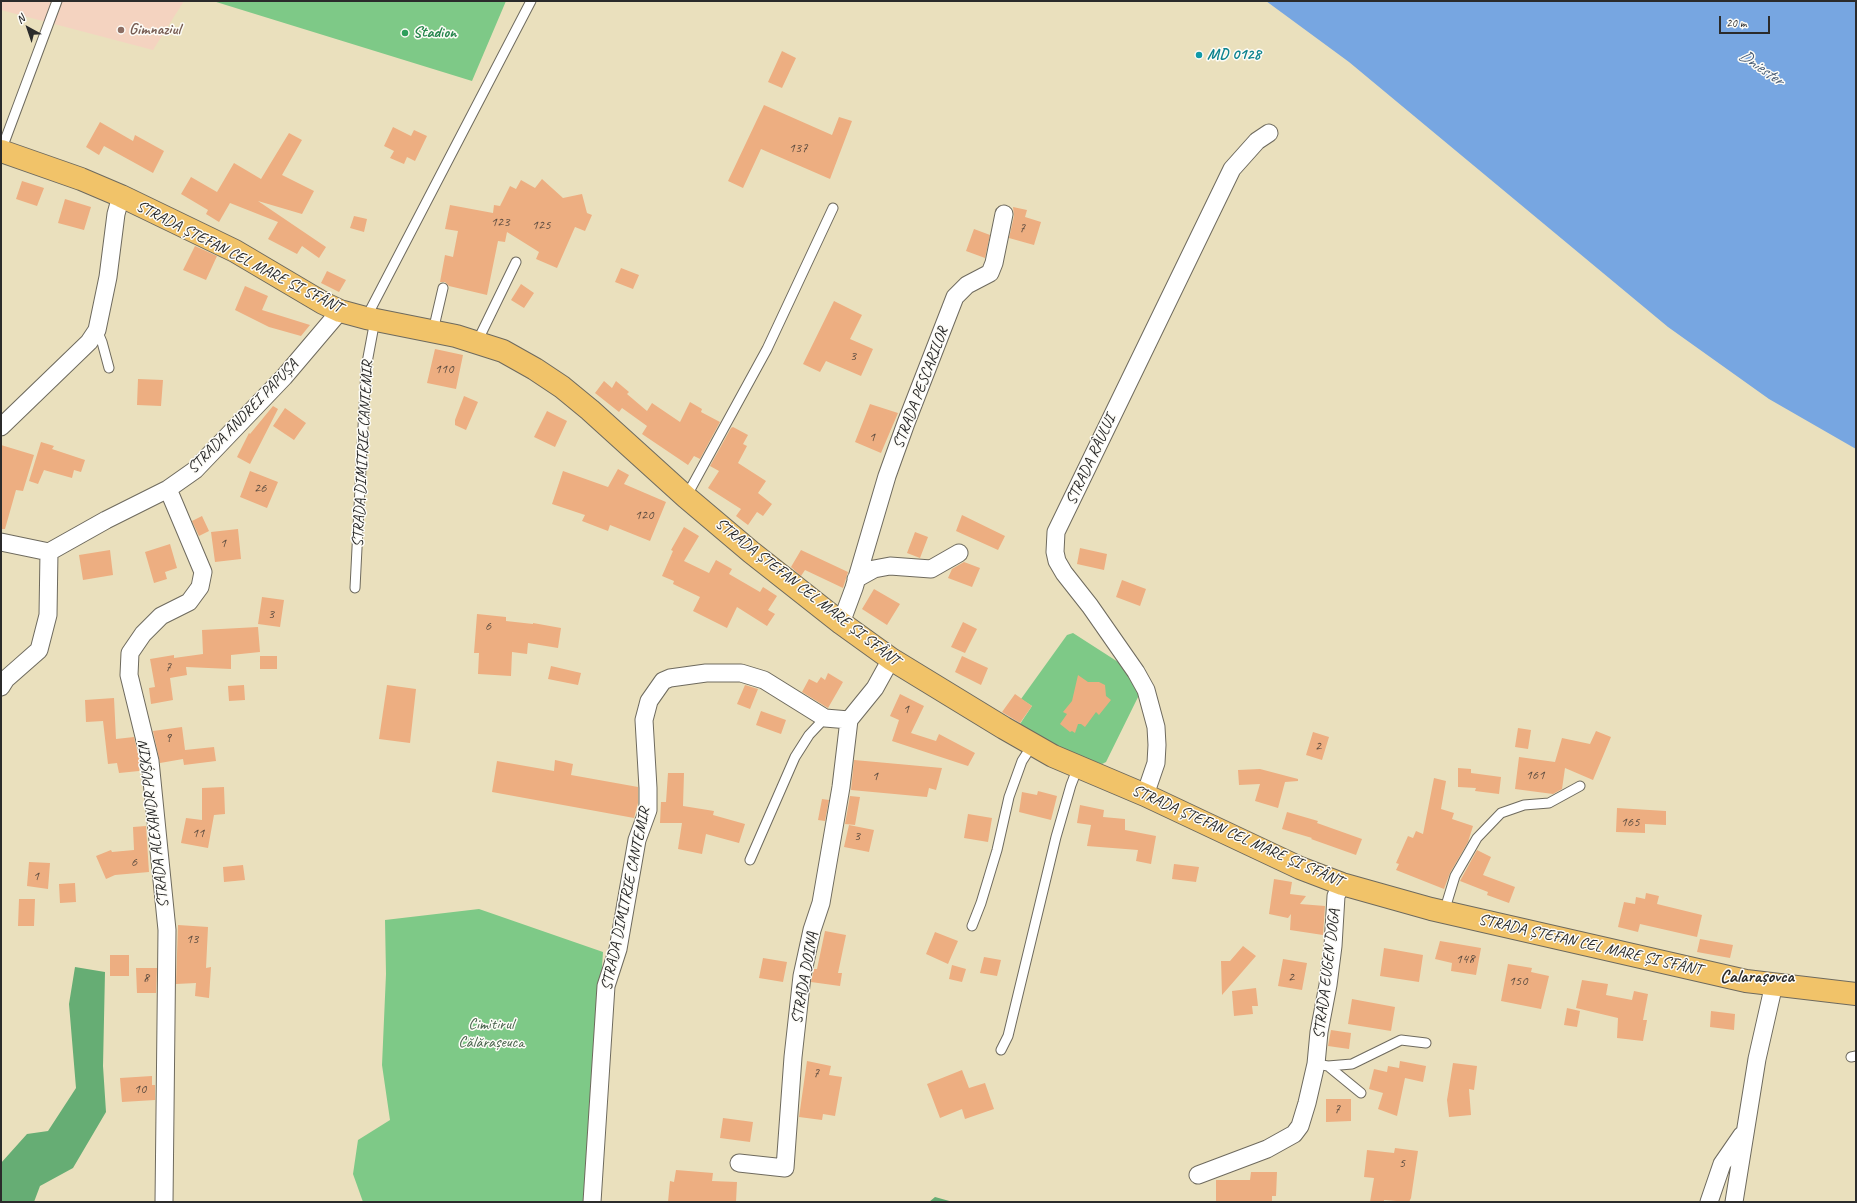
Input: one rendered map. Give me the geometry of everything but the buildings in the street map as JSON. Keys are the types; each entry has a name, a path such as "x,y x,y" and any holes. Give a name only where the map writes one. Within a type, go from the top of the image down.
{"main road":[{"name":"STRADA ȘTEFAN CEL MARE ȘI SFÂNT","path":"1,151 81,179 121,196 235,251 340,311 371,319 433,331 477,342 503,351 535,369 562,387 686,497 751,552 841,623 891,659 1033,744 1078,767 1145,795 1300,868 1342,884 1444,912 1746,980 1856,994"}],"street":[{"name":"STRADA RÂULUI","path":"1145,795 1156,763 1157,745 1156,727 1146,690 1136,672 1090,606 1064,573 1057,561 1055,552 1056,532 1232,169 1257,141 1269,133"},
{"path":"1,427 89,342 97,330 108,277 116,214 121,196"},
{"name":"STRADA PESCARILOR","path":"841,623 887,476 955,297 961,289 990,273 994,263 1004,214"},
{"name":"STRADA ANDREI PAPUȘA","path":"49,552 106,520 168,489 196,470 284,377 340,311"},
{"name":"STRADA ALEXANDR PUȘKIN","path":"164,1202 166,930 150,761 129,675 130,653 143,634 161,616 189,602 200,587 203,572 168,489"},
{"path":"1,542 49,552 48,615 39,650 6,680 1,687"},
{"path":"856,579 874,569 890,566 931,569 959,552"},
{"path":"848,720 875,688 891,659"},
{"name":"STRADA DIMITRIE CANTEMIR","path":"592,1202 606,986 618,949 637,840 648,810 644,720 649,701 663,681 670,678 706,672 742,673 764,680 825,718 848,720"},
{"name":"STRADA DOINA","path":"739,1163 785,1168 793,1057 802,976 812,930 821,903 841,787 848,720"},
{"name":"STRADA EUGEN DOGA","path":"1198,1175 1267,1149 1294,1134 1300,1126 1322,1065 1318,1032 1328,985 1333,946 1336,896 1342,884"},
{"path":"1734,1202 1757,1059 1774,984"},
{"path":"1709,1202 1722,1164 1745,1130"}],"lane":[{"name":"STRADA ȘTEFAN CEL MARE ȘI SFÂNT","path":"1,151 57,1"},
{"path":"371,319 531,1"},
{"path":"686,497 767,349 833,208"},
{"path":"477,342 516,262"},
{"path":"433,331 443,288"},
{"name":"STRADA DIMITRIE CANTEMIR","path":"355,588 366,368 371,319"},
{"path":"97,330 109,368"},
{"path":"750,860 795,757 809,735 825,718"},
{"path":"972,926 982,903 997,850 1009,797 1022,760 1033,744"},
{"path":"1001,1050 1010,1028 1056,837 1071,785 1078,767"},
{"path":"1444,912 1455,876 1477,838 1501,813 1524,805 1549,803 1580,786"},
{"path":"1322,1065 1352,1064 1401,1040 1426,1043"},
{"path":"1322,1065 1361,1093"}],"shaded area":[{"name":"Gimnaziul","path":"1,1 184,1 153,50 1,10"}],"green space":[{"name":"Stadion","path":"213,1 506,1 472,81"},
{"path":"1073,633 1129,669 1141,691 1106,762 1102,764 1056,749 1020,724 1032,706 1021,699 1067,635"},
{"name":"Cimitirul Călărașeuca","path":"479,909 603,952 587,1202 363,1202 353,1174 358,1140 390,1120 382,1065 386,974 385,920"},
{"path":"75,967 105,972 103,1066 106,1112 73,1168 40,1186 34,1202 1,1202 1,1163 27,1134 48,1131 76,1088 69,1004"},
{"path":"935,1197 953,1202 929,1202"}],"water":[{"name":"Dniester","path":"1266,1 1856,1 1856,449 1769,399 1668,327 1349,62"}],"place":[{"name":"Gimnaziul","path":"121,30"},
{"name":"Stadion","path":"405,33"},
{"name":"MD 0128","path":"1199,55"}],"district":[{"name":"Calarașovca","path":"1757,977"}]}
